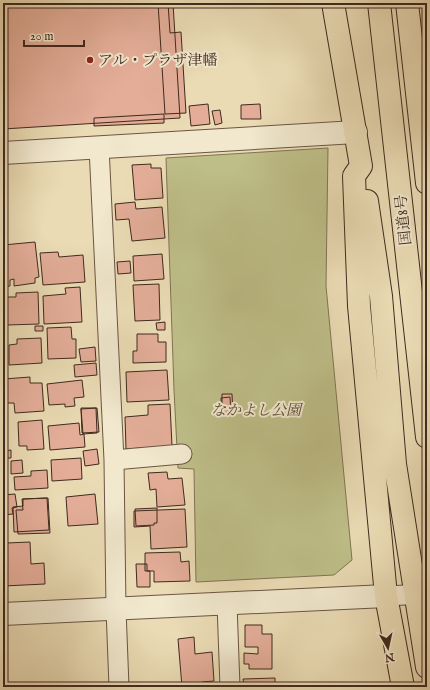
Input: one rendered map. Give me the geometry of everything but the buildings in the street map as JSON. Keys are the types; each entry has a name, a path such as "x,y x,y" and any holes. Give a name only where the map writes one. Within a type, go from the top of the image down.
{"highway":[{"path":"334,3 356,132 381,296 395,464 427,667"},
{"name":"国道8号","path":"379,3 427,437"},
{"name":"国道8号","path":"407,3 427,183"},
{"path":"361,166 354,176 358,306 395,595 403,687"}],"street":[{"path":"3,152 356,132"},
{"path":"99,147 114,460 116,609 119,687"},
{"path":"114,460 182,454"},
{"path":"3,614 395,595"},
{"path":"227,604 230,687"}],"green space":[{"name":"なかよし公園","path":"328,148 326,286 352,560 334,575 196,582 194,469 178,468 166,158"}],"place":[{"name":"アル・プラザ津幡","path":"90,60"}]}
